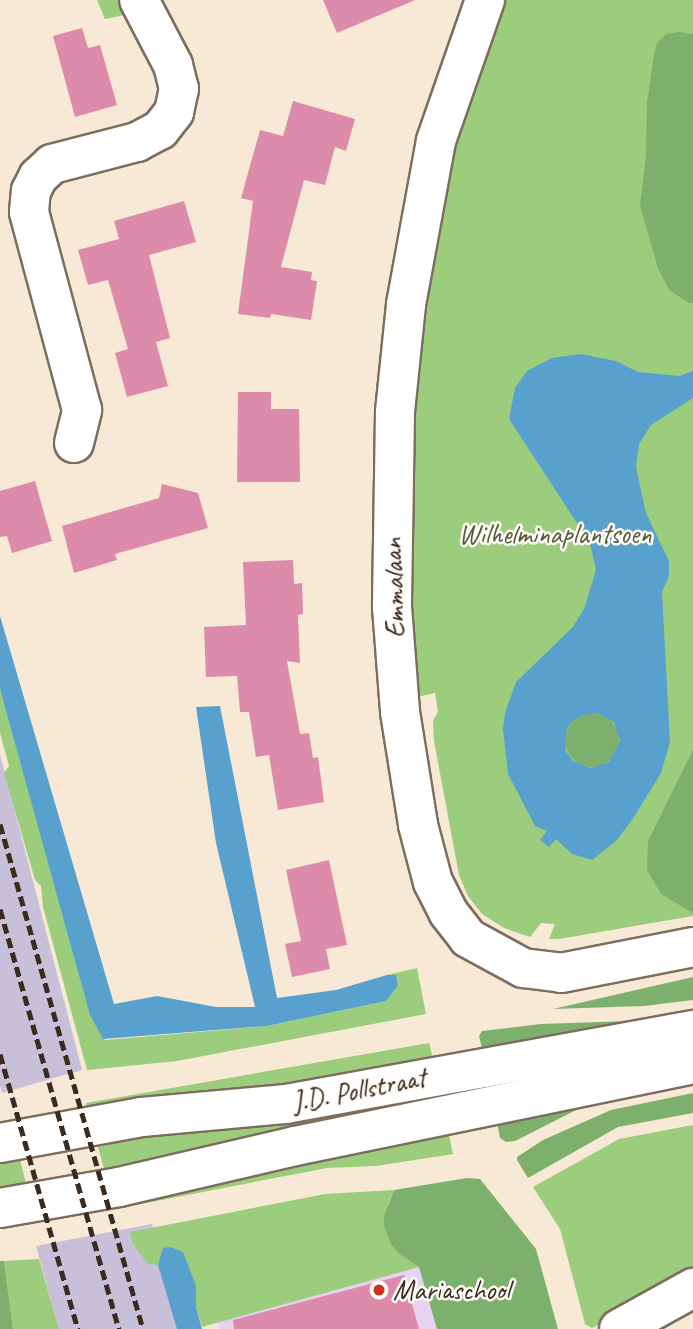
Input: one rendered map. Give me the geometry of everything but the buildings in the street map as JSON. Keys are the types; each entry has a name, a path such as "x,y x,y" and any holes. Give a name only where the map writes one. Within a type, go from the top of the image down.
{"street":[{"path":"75,443 82,410 30,212 31,191 38,177 52,164 137,142 160,130 174,111 180,89 173,65 139,0"},
{"name":"Emmalaan","path":"485,0 436,141 406,305 395,412 392,607 400,712 418,825 433,882 448,912 468,938 523,968 561,973 693,947"},
{"name":"J.D. Pollstraat","path":"12,1140 142,1117 286,1104 693,1030"},
{"name":"J.D. Pollstraat","path":"0,1208 81,1194 295,1146 693,1064"},
{"path":"619,1329 693,1288"}],"shaded area":[{"path":"0,754 82,1070 2,1093 0,1086"},
{"path":"152,1224 183,1329 59,1329 36,1246"},
{"name":"Mariaschool","path":"429,1263 446,1329 219,1329 216,1317"}],"green space":[{"path":"97,0 121,0 129,14 105,19"},
{"name":"Wilhelminaplantsoen","path":"505,0 693,0 693,916 559,939 549,939 555,924 541,923 530,937 504,928 482,914 468,896 459,875 434,741 433,721 438,712 435,693 417,697 408,574 414,376 436,228 468,91"},
{"path":"666,34 693,34 693,303 669,290 658,268 640,206 646,156 647,103 654,55 657,43"},
{"path":"0,689 105,1040 267,1026 386,1001 398,986 396,975 387,975 417,968 426,1014 177,1061 87,1070 43,907 41,886 35,880 4,773 9,766 0,733"},
{"path":"592,713 611,721 619,740 611,759 592,767 573,759 565,740 573,721"},
{"path":"693,750 693,913 661,894 647,870 648,841"},
{"path":"693,977 693,1000 644,1006 553,1009"},
{"path":"629,1021 631,1032 484,1057 479,1036 482,1031 541,1024"},
{"path":"429,1043 435,1066 89,1113 86,1103"},
{"path":"438,1086 443,1107 107,1179 95,1137"},
{"path":"693,1093 693,1113 618,1127 528,1178 517,1160 517,1157 543,1140 611,1110"},
{"path":"600,1098 515,1141 506,1142 500,1138 496,1118"},
{"path":"693,1125 693,1276 592,1328 585,1324 560,1229 533,1187 619,1139"},
{"path":"447,1126 453,1154 376,1166 327,1168 115,1209 113,1199"},
{"path":"18,1151 28,1192 0,1198 0,1154"},
{"path":"467,1178 480,1179 536,1249 558,1329 437,1329 419,1267 399,1254 391,1244 384,1226 384,1216 394,1190"},
{"path":"394,1190 388,1204 399,1254 419,1267 202,1327 196,1307 196,1286 164,1248 158,1265 148,1264 133,1244 130,1232 325,1194"},
{"path":"39,1259 59,1329 13,1329 4,1261"},
{"path":"0,1261 4,1261 13,1329 0,1329"}],"water":[{"path":"581,354 616,361 638,372 680,376 693,371 693,398 651,425 639,444 636,467 646,513 669,561 669,576 662,592 670,742 661,773 632,820 616,841 592,860 572,854 556,839 549,847 540,840 547,831 535,826 508,774 503,729 505,713 516,682 572,628 584,609 596,570 590,543 509,419 515,388 527,371 552,358","holes":["597,713 614,722 620,741 609,762 590,768 573,761 566,751 565,741 567,728 574,720 583,715"]},
{"path":"0,616 114,1004 157,996 216,1007 255,1007 216,843 196,707 220,706 277,998 336,990 387,975 396,975 398,986 386,1001 267,1026 103,1039 90,1015 0,689"},
{"path":"170,1247 183,1252 196,1286 196,1307 202,1329 177,1329 158,1265 163,1248"}],"railway":[{"path":"0,824 143,1329"},
{"path":"0,909 119,1329"},
{"path":"0,1054 78,1329"}],"place":[{"name":"Mariaschool","path":"379,1290"}]}
